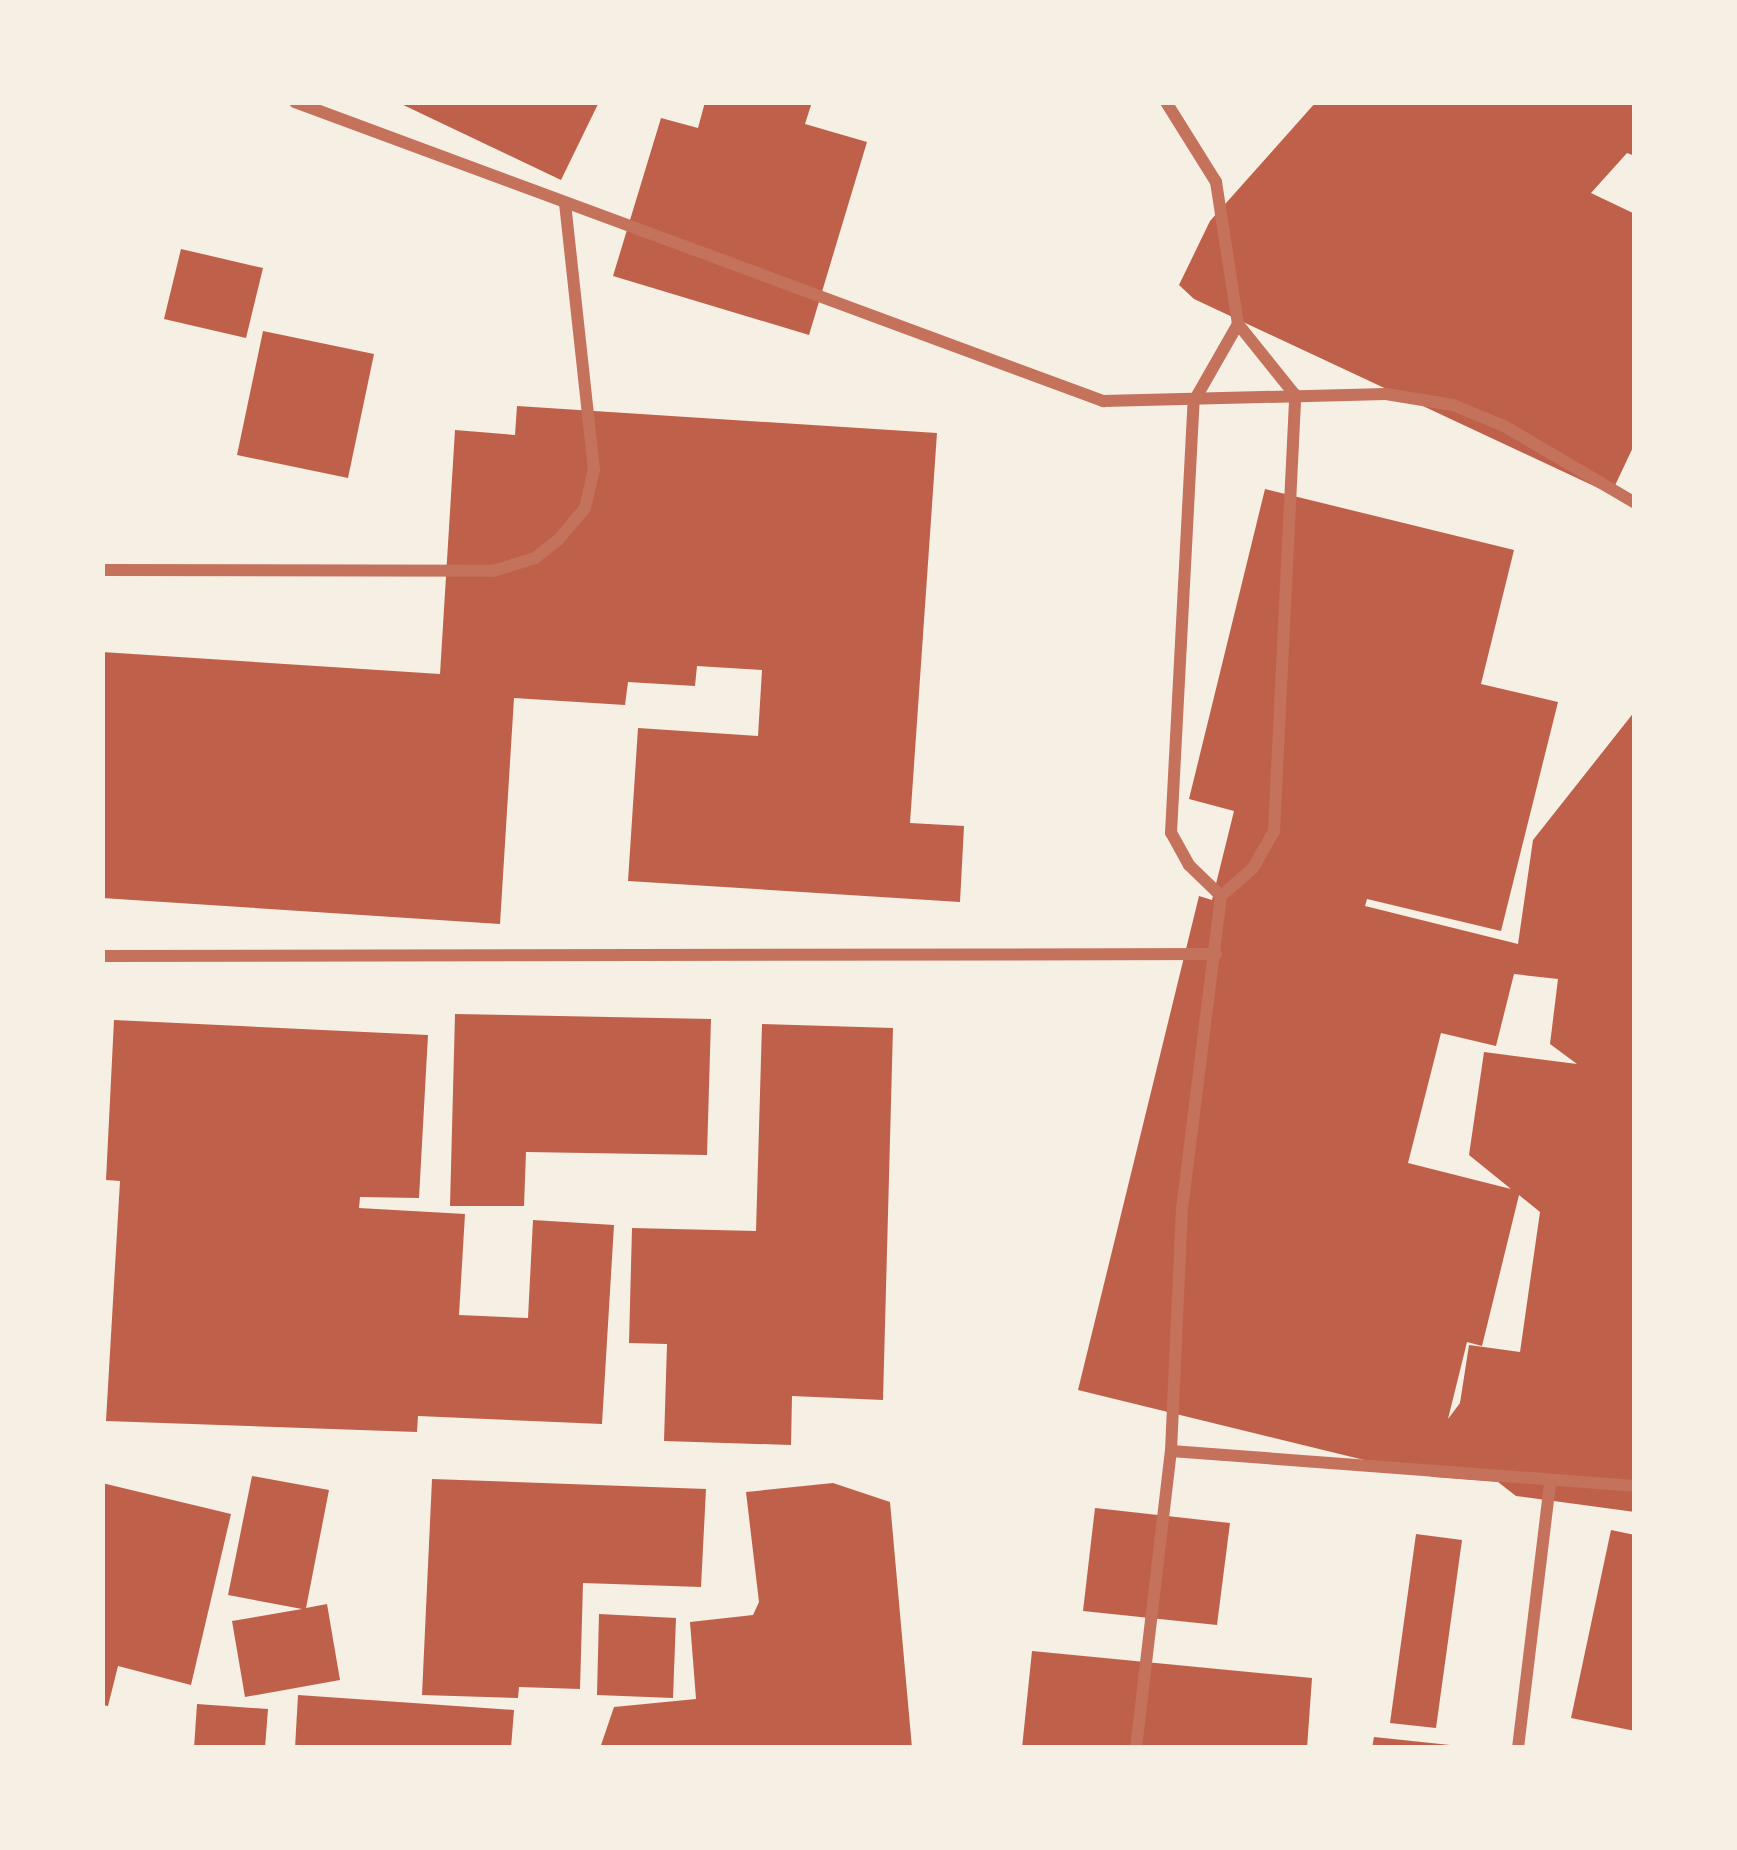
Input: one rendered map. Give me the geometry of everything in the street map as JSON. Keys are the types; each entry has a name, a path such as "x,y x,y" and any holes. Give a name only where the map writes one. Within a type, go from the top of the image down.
{"street":[{"path":"295,102 1069,390 1103,400 1386,394 1453,406 1504,426 1635,503"},
{"path":"1136,1748 1171,1451 1182,1209 1221,896 1253,868 1274,831 1295,395 1238,324 1216,182 1166,102"},
{"path":"102,570 493,571 535,558 558,540 585,508 594,470 565,204"},
{"path":"1221,896 1189,865 1171,833 1194,401 1238,324"},
{"path":"102,956 1216,954"},
{"path":"1171,1451 1550,1484 1635,1486"},
{"path":"1518,1748 1550,1484"}],"building":[{"path":"397,102 599,102 561,180"},
{"path":"705,102 812,102 805,124 867,142 809,335 613,276 661,118 698,128"},
{"path":"1316,102 1635,102 1635,156 1627,153 1591,193 1635,214 1635,443 1611,494 1194,299 1179,285 1210,221"},
{"path":"181,249 263,268 246,338 164,319"},
{"path":"263,331 374,354 348,478 237,455"},
{"path":"517,406 937,433 910,823 964,826 960,902 628,881 638,728 758,736 762,670 697,666 695,686 628,682 625,705 514,698 500,924 102,898 102,652 440,674 455,430 515,435"},
{"path":"1265,489 1514,550 1481,684 1558,702 1501,931 1367,899 1365,906 1518,944 1533,840 1635,711 1635,1512 1516,1496 1498,1482 1434,1477 1078,1390 1199,896 1212,900 1234,811 1189,799","holes":["1514,974 1558,979 1550,1044 1577,1064 1484,1052 1469,1155 1511,1189 1408,1163 1441,1033 1496,1046","1519,1195 1540,1212 1520,1352 1469,1345 1460,1403 1448,1419 1467,1342 1482,1346"]},
{"path":"455,1014 711,1019 707,1155 526,1152 524,1206 450,1206"},
{"path":"114,1020 428,1035 419,1198 360,1197 359,1208 465,1214 459,1315 528,1318 533,1220 614,1225 602,1424 418,1416 417,1432 106,1421 120,1181 106,1180"},
{"path":"762,1024 893,1028 883,1400 792,1396 791,1445 664,1441 667,1344 629,1343 632,1228 756,1231"},
{"path":"252,1476 329,1490 306,1608 327,1604 340,1680 245,1697 232,1621 302,1609 228,1595"},
{"path":"432,1479 706,1489 701,1587 583,1583 580,1689 519,1687 518,1698 422,1695"},
{"path":"102,1483 231,1514 191,1685 118,1666 108,1706 102,1705"},
{"path":"833,1483 890,1502 912,1748 600,1748 614,1707 696,1699 690,1622 753,1615 759,1602 746,1492"},
{"path":"1095,1508 1230,1523 1217,1625 1083,1611"},
{"path":"1611,1530 1635,1535 1635,1731 1571,1718"},
{"path":"1416,1534 1462,1540 1436,1728 1390,1723"},
{"path":"599,1614 676,1618 673,1698 597,1695"},
{"path":"1032,1651 1312,1678 1307,1748 1022,1748"},
{"path":"298,1695 514,1710 511,1748 295,1748"},
{"path":"197,1704 268,1709 265,1748 194,1748"},
{"path":"1374,1737 1450,1745 1450,1748 1372,1748"}]}
